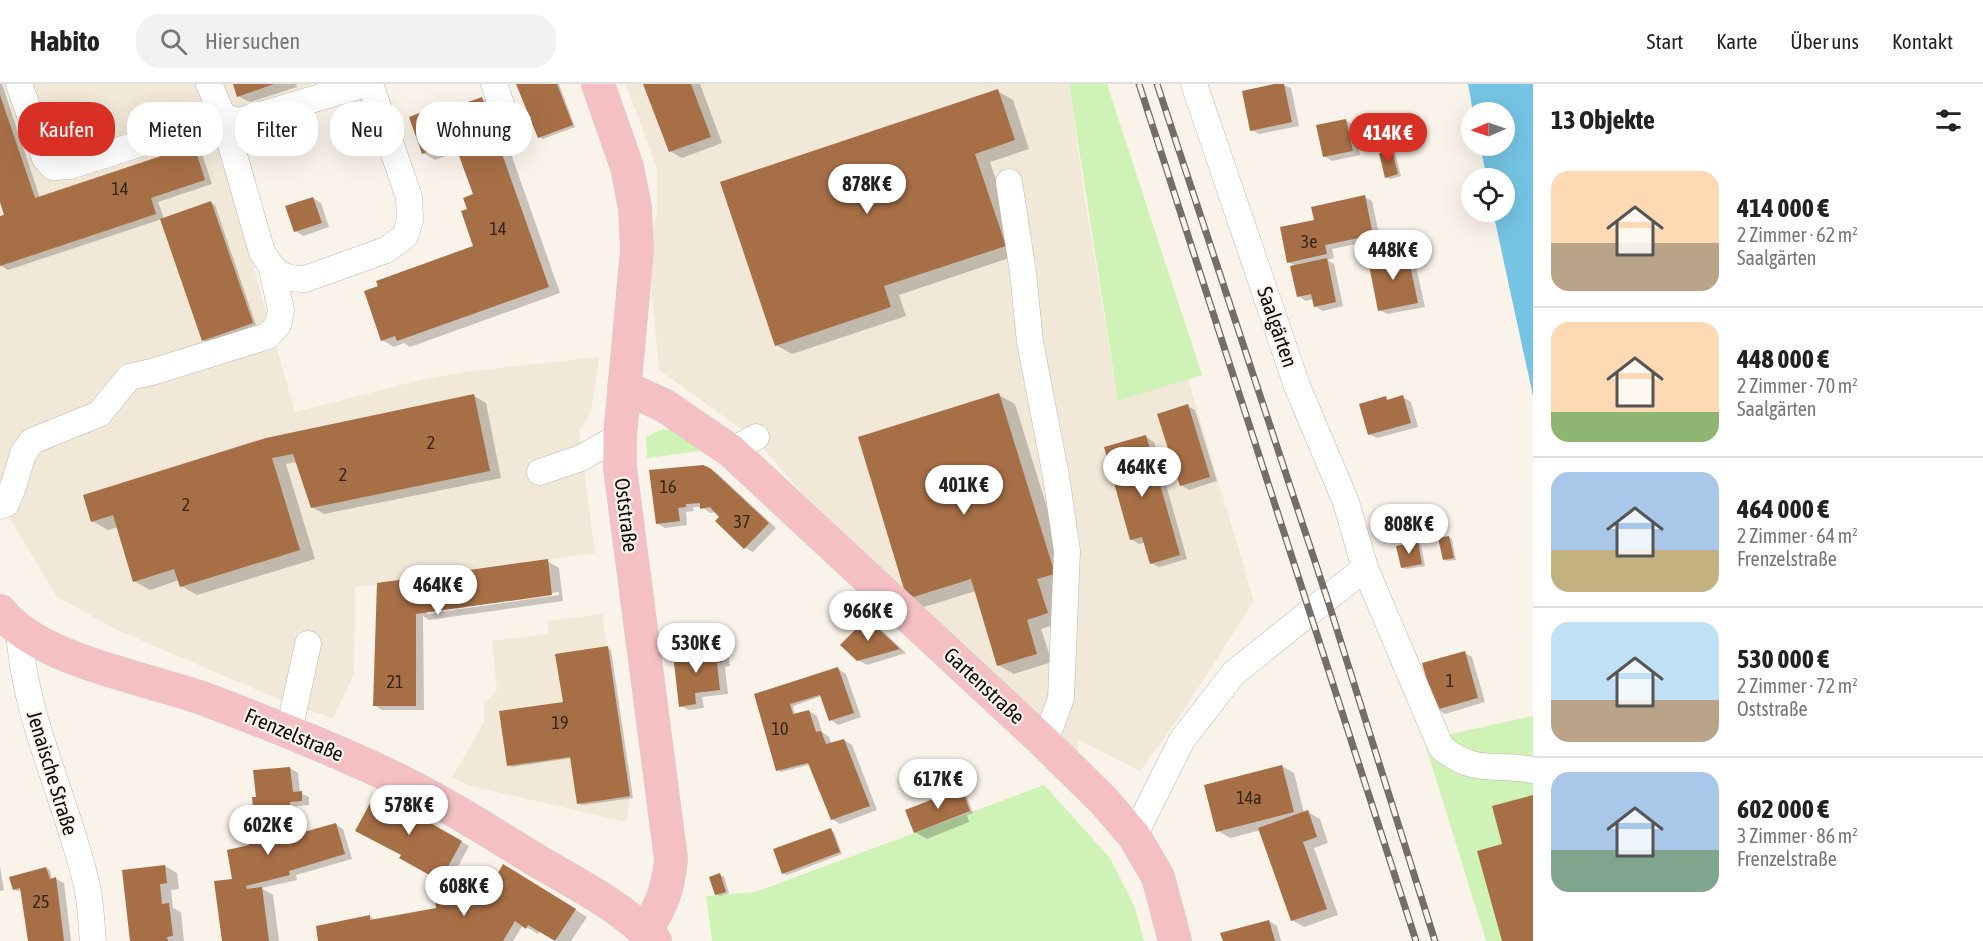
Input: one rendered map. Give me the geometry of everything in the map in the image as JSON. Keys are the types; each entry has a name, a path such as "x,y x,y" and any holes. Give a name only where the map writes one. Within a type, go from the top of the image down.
{"main road":[{"name":"Oststraße","path":"598,84 627,167 635,208 648,251 624,387 620,468 671,859 663,902 650,936"},
{"name":"Gartenstraße","path":"624,387 744,444 1104,801 1134,836 1158,877 1175,941"},
{"name":"Frenzelstraße","path":"10,620 38,643 61,653 192,694 289,731 397,779 445,805 602,900 650,936"}],"street":[{"path":"19,84 45,158 53,167 70,166 127,148"},
{"path":"209,84 217,102"},
{"path":"0,506 6,504 23,454 32,441 99,414 129,377 268,336 278,326 280,310 272,269 262,252 223,117 240,121 364,84"},
{"path":"272,269 291,279 305,279 386,250 405,236 410,220 409,197 370,84"},
{"name":"Saalgärten","path":"1194,84 1297,386 1346,502 1365,568 1441,747 1454,758 1467,764 1488,767 1516,766 1533,770"},
{"path":"1009,182 1023,273 1030,342 1056,476 1066,551 1061,698 1051,726 1042,740"},
{"path":"540,472 581,458 620,436"},
{"path":"1134,836 1182,740 1234,673 1365,568"},
{"name":"Jenaische Straße","path":"10,620 29,699 87,883 93,941"},
{"path":"289,731 308,644"}],"shaded area":[{"path":"0,84 316,84 256,102 235,102 235,108 223,112 223,102 127,102 127,156 221,156 295,412 416,381 471,371 599,357 592,405 587,420 579,430 595,553 355,587 354,674 333,718 290,704 119,631 57,597 0,502"},
{"path":"626,84 1069,84 1085,200 1118,401 1188,379 1254,601 1178,719 1140,771 1079,740 1077,752 830,525 755,439 659,370 648,249 657,212 657,169"},
{"path":"602,614 630,796 626,822 467,785 452,777 484,723 484,704 497,690 492,641 549,634 547,621"}],"green space":[{"path":"1069,84 1107,84 1202,375 1118,401"},
{"path":"672,429 706,450 647,458 646,437 660,430"},
{"path":"1533,716 1533,941 1486,941 1424,740"},
{"path":"1044,785 1110,858 1134,905 1144,941 712,941 706,896 755,892"}],"water":[{"path":"1468,84 1533,84 1533,396 1495,222 1515,222 1515,168 1485,168 1482,156 1515,156 1515,102 1471,102"}],"building":[{"path":"233,84 274,84 237,97"},
{"path":"516,84 557,84 573,125 538,138 532,123 532,102 523,102"},
{"path":"643,84 691,84 711,137 669,152"},
{"path":"1284,84 1292,122 1250,131 1242,91"},
{"path":"998,89 1015,140 975,154 1006,246 884,286 891,307 775,346 720,182"},
{"path":"0,95 18,148 18,156 21,156 35,198 161,156 197,156 205,180 151,198 156,214 0,266 0,216 4,215 0,202"},
{"path":"482,97 484,102 468,102"},
{"path":"416,114 416,137 409,117"},
{"path":"1346,119 1353,151 1323,157 1316,125"},
{"path":"1392,150 1398,174 1385,178 1379,153"},
{"path":"459,156 503,156 549,287 397,341 395,336 381,341 364,291 378,286 376,281 473,246 461,211 467,209 463,198 473,194"},
{"path":"1365,195 1373,235 1325,245 1327,254 1287,263 1280,227 1314,220 1311,207"},
{"path":"313,197 322,223 294,232 285,206"},
{"path":"211,201 253,323 202,341 160,219"},
{"path":"1407,251 1418,303 1378,311 1368,260"},
{"path":"1327,258 1336,302 1314,307 1311,294 1297,297 1290,266"},
{"path":"999,393 1055,574 1037,579 1048,613 1027,620 1037,654 997,666 971,579 907,599 858,437"},
{"path":"474,394 490,471 311,508 293,454 272,458 300,550 180,587 174,569 133,582 113,515 91,522 83,495 266,438"},
{"path":"1403,395 1411,423 1368,435 1359,404 1386,396 1387,400"},
{"path":"1188,404 1210,477 1180,486 1157,414"},
{"path":"1146,435 1180,555 1150,564 1142,537 1130,540 1104,447"},
{"path":"703,465 710,468 769,523 744,549 715,521 719,517 710,507 700,509 700,503 686,504 686,507 678,508 680,521 656,524 649,470"},
{"path":"1449,536 1454,558 1443,560 1438,538"},
{"path":"1418,542 1422,564 1401,568 1396,546"},
{"path":"548,559 552,595 416,614 416,706 373,706 377,583"},
{"path":"867,618 900,649 857,661 840,645"},
{"path":"608,646 630,796 577,804 570,757 507,766 499,711 563,702 555,654"},
{"path":"721,648 722,662 717,663 720,690 695,693 696,704 679,707 673,654"},
{"path":"1465,651 1478,698 1435,710 1422,663"},
{"path":"838,667 854,713 829,721 820,695 790,704 793,714 809,710 816,732 821,731 826,744 844,739 870,806 831,820 808,763 776,771 754,694"},
{"path":"1282,765 1294,812 1216,832 1204,785"},
{"path":"290,767 293,792 302,791 302,801 290,802 293,835 336,823 345,854 289,871 290,875 246,886 247,889 262,887 269,941 222,941 214,881 232,879 227,850 249,845 247,830 255,829 252,797 256,797 253,770"},
{"path":"962,788 970,811 914,833 905,810"},
{"path":"376,792 462,841 440,881 399,858 401,855 355,831"},
{"path":"1533,795 1533,941 1502,941 1477,851 1502,844 1492,806"},
{"path":"1308,810 1317,837 1303,842 1327,909 1291,921 1258,828"},
{"path":"831,828 840,852 782,874 773,849"},
{"path":"503,864 576,909 555,941 528,925 526,929 515,921 503,941 318,941 316,926 370,915 370,920 436,908 435,900 469,895 470,906 481,904"},
{"path":"165,865 167,883 160,884 162,904 169,903 173,936 167,937 168,941 130,941 122,870"},
{"path":"46,867 50,879 56,877 64,941 28,941 20,888 13,890 9,877"},
{"path":"720,873 726,892 715,895 709,877"},
{"path":"1269,920 1275,941 1223,941 1220,933"}],"railway":[{"path":"1139,84 1416,941"},
{"path":"1157,84 1327,598 1435,941"}]}
